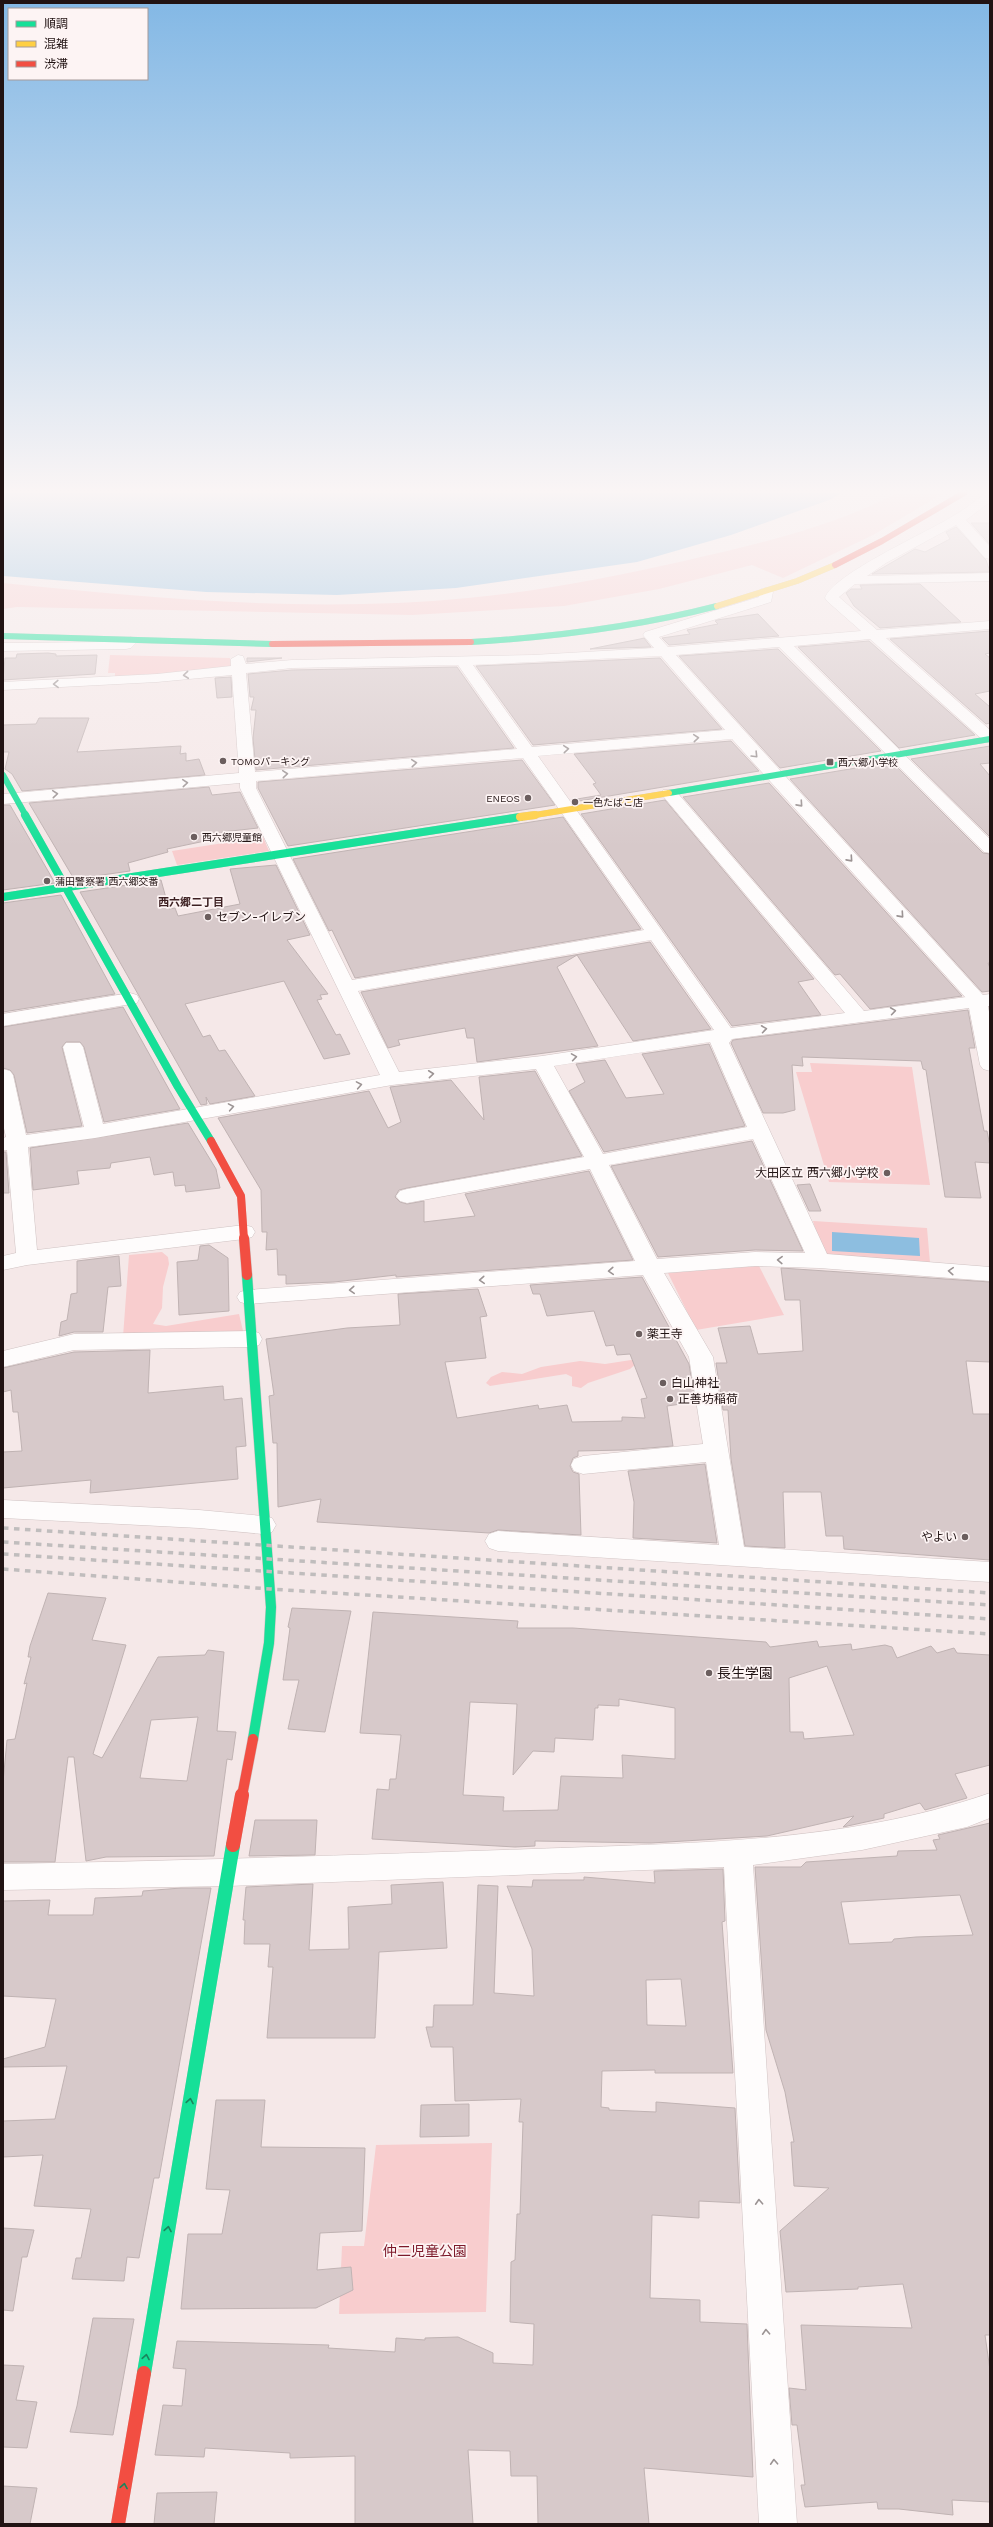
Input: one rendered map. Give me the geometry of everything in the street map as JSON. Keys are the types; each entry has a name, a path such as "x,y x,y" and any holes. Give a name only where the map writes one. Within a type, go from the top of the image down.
{"street":[{"path":"3,636 240,644 403,644 544,637 628,625 687,611"},
{"path":"728,611 650,635 736,734 983,1000 990,1065"},
{"path":"845,611 874,634 990,739"},
{"path":"3,686 157,678 238,664 533,659 576,655 664,652 990,625"},
{"path":"3,647 105,646 126,645 131,641"},
{"path":"782,642 990,848"},
{"path":"462,660 726,1034"},
{"path":"238,664 248,788 279,855 392,1079"},
{"path":"10,798 736,734"},
{"path":"3,898 567,810 990,739"},
{"path":"3,775 10,798 69,887 193,1114 232,1172 241,1196 263,1525 270,1589 268,1643 248,1769 228,1873 118,2524"},
{"path":"669,793 858,1016"},
{"path":"346,987 655,934"},
{"path":"3,1020 130,999"},
{"path":"10,1143 95,1132 392,1079 542,1062 726,1034 983,1000"},
{"path":"726,1034 719,1043 819,1261"},
{"path":"73,1047 95,1132"},
{"path":"542,1062 596,1160 650,1268 701,1357 732,1556"},
{"path":"3,1075 10,1143 28,1258"},
{"path":"407,1196 760,1130"},
{"path":"3,1263 28,1258 244,1232"},
{"path":"248,1297 754,1259 819,1261 990,1274"},
{"path":"3,1359 74,1342 251,1339"},
{"path":"583,1465 716,1452"},
{"path":"3,1508 199,1519 263,1525"},
{"path":"498,1541 990,1572"},
{"path":"3,1877 228,1873 738,1854 862,1837 967,1815 990,1805"},
{"path":"738,1854 777,2512"}],"green space":[{"path":"211,611 481,611 412,615"},
{"path":"110,655 230,658 231,668 115,678 115,673 108,673"},
{"path":"263,837 269,851 177,865 172,851"},
{"path":"810,1063 912,1067 930,1185 829,1182 796,1072 812,1072"},
{"path":"813,1221 927,1228 930,1263 823,1255"},
{"path":"162,1252 168,1257 169,1264 163,1287 162,1308 153,1324 166,1326 239,1314 244,1335 123,1337 129,1255"},
{"path":"759,1266 784,1315 696,1330 668,1273"},
{"path":"670,1354 638,1362 630,1369 588,1383 581,1388 572,1386 572,1377 566,1374 490,1386 486,1383 491,1377 502,1372 522,1374 541,1367 580,1361 605,1364"},
{"name":"仲二児童公園","path":"492,2143 486,2312 339,2314 342,2246 364,2246 376,2145"}],"water":[{"path":"832,1232 919,1238 920,1256 832,1251"}],"building":[{"path":"860,611 949,611 961,622 880,628"},
{"path":"758,614 779,636 669,645 662,638 690,634 687,630 718,624 715,621 717,620"},
{"path":"990,631 990,653 985,654 990,658 990,691 975,694 990,707 990,723 986,724 890,639"},
{"path":"644,638 651,647 590,649 640,639"},
{"path":"869,641 975,735 899,748 798,647"},
{"path":"778,649 881,751 780,768 679,656"},
{"path":"17,654 56,654 56,656 97,655 95,674 3,680 5,658 16,658"},
{"path":"247,658 282,658 247,662"},
{"path":"660,658 722,729 533,745 476,666"},
{"path":"457,667 514,748 256,770 253,738 256,710 251,710 254,697 250,697 248,674 292,670"},
{"path":"231,677 232,697 217,698 215,678"},
{"path":"39,718 89,718 77,752 181,746 180,754 186,753 186,761 199,759 205,775 22,791 12,774 5,769 9,752 3,752 3,725 36,724"},
{"path":"731,741 759,771 573,802 571,800 601,795 593,784 596,783 574,754"},
{"path":"990,746 990,763 980,764 990,776 990,837 911,759"},
{"path":"522,760 555,805 288,846 258,788 258,782"},
{"path":"892,762 983,853 990,854 990,963 988,963 990,968 990,991 982,992 790,779"},
{"path":"769,783 962,996 870,1009 840,974 835,975 683,797"},
{"path":"209,787 212,795 240,792 258,828 222,832 224,837 167,849 168,852 128,863 130,871 74,879 29,803"},
{"path":"665,800 814,979 798,982 821,1015 732,1026 581,814"},
{"path":"3,805 10,805 55,883 3,890"},
{"path":"563,817 641,929 355,978 332,930 329,931 293,859"},
{"path":"276,865 310,935 287,940 328,994 320,995 322,999 317,1000 336,1035 340,1034 350,1054 324,1059 284,981 185,1004 203,1037 210,1035 219,1051 225,1050 255,1096 210,1104 206,1097 207,1104 201,1105 80,892 161,880 169,909 175,908 178,916 240,904 230,869"},
{"path":"61,895 115,994 3,1012 3,903"},
{"path":"650,942 711,1029 633,1041 577,955 557,967 598,1046 477,1062 474,1038 467,1038 465,1028 398,1040 400,1045 388,1048 361,992"},
{"path":"123,1007 180,1109 104,1122 84,1047 80,1042 66,1042 62,1047 82,1126 27,1133 14,1075 10,1070 3,1068 3,1027"},
{"path":"968,1010 975,1048 969,1048 984,1131 987,1131 990,1146 990,1163 975,1162 981,1198 945,1197 926,1070 923,1069 921,1061 802,1057 803,1066 792,1065 795,1110 783,1113 763,1113 731,1043 733,1040"},
{"path":"709,1044 745,1126 604,1152 569,1091 585,1082 576,1064 605,1060 626,1098 664,1094 642,1054"},
{"path":"535,1071 582,1156 407,1188 399,1190 395,1197 400,1202 407,1204 424,1201 424,1222 475,1216 465,1194 589,1171 633,1260 396,1277 396,1275 334,1282 286,1284 286,1275 278,1275 277,1249 266,1250 267,1232 262,1232 261,1190 218,1118 369,1091 388,1128 401,1122 390,1087 451,1080 484,1120 479,1077"},
{"path":"188,1123 216,1169 220,1188 186,1192 185,1185 175,1186 173,1172 154,1175 150,1157 111,1163 110,1168 77,1171 79,1184 33,1190 30,1148"},
{"path":"752,1141 803,1251 755,1250 658,1257 611,1166"},
{"path":"3,1152 6,1152 9,1193 3,1193"},
{"path":"810,1184 821,1211 809,1211 797,1185"},
{"path":"209,1245 228,1258 229,1311 179,1315 177,1262 198,1260 200,1246"},
{"path":"119,1256 121,1286 108,1287 103,1332 74,1332 59,1336 61,1322 67,1320 71,1294 77,1293 77,1261"},
{"path":"781,1268 990,1282 990,1362 966,1361 973,1414 990,1414 990,1560 844,1549 843,1536 826,1536 821,1492 783,1492 785,1548 745,1546 731,1459 728,1410 723,1410 716,1363 727,1363 718,1328 750,1326 758,1354 803,1351 800,1300 785,1300"},
{"path":"642,1277 689,1364 695,1402 667,1406 673,1446 624,1450 578,1451 578,1456 573,1458 570,1466 573,1472 579,1474 581,1535 498,1530 489,1533 317,1522 321,1499 278,1507 277,1443 273,1443 269,1396 274,1395 266,1339 347,1328 400,1325 398,1294 478,1289 487,1316 480,1317 486,1358 445,1362 457,1418 538,1405 539,1409 567,1405 572,1422 622,1421 622,1417 645,1418 641,1399 647,1398 630,1354 617,1355 614,1345 606,1346 594,1311 547,1316 540,1294 533,1294 530,1285"},
{"path":"150,1350 148,1393 223,1386 224,1400 242,1398 246,1446 236,1447 238,1479 90,1493 91,1480 3,1488 3,1452 22,1451 18,1412 13,1412 11,1390 3,1392 3,1368 74,1352"},
{"path":"705,1464 717,1543 633,1538 634,1502 628,1471"},
{"path":"48,1593 106,1598 92,1640 126,1645 93,1754 102,1758 158,1657 205,1655 208,1650 224,1652 217,1731 236,1732 232,1760 227,1759 214,1856 106,1857 86,1861 74,1757 68,1757 55,1862 3,1862 3,1782 7,1740 15,1739 27,1683 24,1684 31,1657 28,1657 30,1646","holes":["198,1717 187,1781 140,1778 151,1720"]},
{"path":"292,1608 351,1611 325,1732 288,1729 299,1680 283,1680 290,1628 288,1627"},
{"path":"373,1612 518,1621 517,1628 573,1628 766,1642 770,1647 817,1641 819,1647 851,1644 852,1650 885,1645 892,1647 897,1658 931,1646 937,1653 954,1648 957,1653 990,1655 990,1765 955,1774 967,1798 925,1810 920,1803 884,1814 884,1818 843,1827 854,1816 767,1836 651,1843 535,1841 535,1846 515,1847 372,1839 377,1789 389,1790 390,1779 396,1779 401,1735 360,1733","holes":["827,1666 854,1735 804,1739 803,1732 790,1732 789,1678","619,1699 675,1708 675,1759 622,1755 623,1778 561,1776 558,1810 503,1811 504,1797 463,1795 470,1702 517,1704 513,1775 533,1751 554,1752 555,1738 593,1740 595,1708 598,1708 598,1705 619,1706"]},
{"path":"255,1820 317,1820 315,1855 249,1856"},
{"path":"990,1823 990,2335 985,2335 990,2370 990,2502 952,2500 953,2515 899,2509 878,2509 877,2502 805,2507 801,2485 805,2485 797,2425 792,2425 789,2388 806,2390 801,2325 912,2328 903,2284 858,2287 858,2289 786,2292 780,2231 829,2188 794,2186 791,2142 794,2142 785,2092 766,2030 755,1867 801,1867 806,1862 897,1856 898,1851 937,1850 933,1840 940,1839 938,1835","holes":["960,1895 973,1935 916,1937 894,1939 892,1942 849,1944 841,1902"]},
{"path":"723,1869 725,1921 722,1922 733,2073 655,2073 655,2070 602,2071 601,2107 609,2108 609,2110 656,2112 656,2102 735,2108 740,2203 699,2201 699,2218 652,2215 650,2298 700,2300 700,2322 747,2324 753,2477 644,2468 649,2524 538,2524 537,2476 511,2476 510,2451 468,2450 473,2524 355,2524 355,2456 290,2458 290,2453 205,2448 204,2457 155,2455 163,2405 182,2406 186,2369 173,2368 177,2341 329,2345 328,2348 395,2352 396,2338 425,2340 425,2338 458,2337 493,2353 493,2363 533,2365 534,2324 510,2322 511,2262 515,2260 517,2214 520,2214 523,2122 519,2122 521,2099 455,2101 453,2047 431,2047 426,2027 433,2027 434,2005 473,2005 478,1885 498,1886 494,1993 534,1996 532,1949 507,1886 532,1887 533,1880 584,1880 584,1877 655,1883 654,1871","holes":["681,1979 686,2026 647,2025 646,1980"]},
{"path":"443,1882 447,1948 379,1952 375,2038 267,2038 273,1967 268,1967 270,1944 244,1944 245,1920 243,1920 246,1887 313,1884 309,1950 349,1949 348,1907 392,1904 391,1885"},
{"path":"181,1888 211,1888 159,2178 154,2178 139,2258 127,2257 124,2281 72,2279 76,2258 81,2258 91,2209 34,2206 43,2155 3,2157 3,2121 55,2119 67,2066 3,2067 3,2059 45,2047 56,1999 3,1996 3,1901 50,1900 48,1915 93,1915 95,1898 142,1896 143,1891"},
{"path":"216,2100 265,2100 261,2147 365,2148 362,2231 320,2233 317,2270 351,2267 353,2290 316,2308 181,2309 188,2234 222,2234 230,2190 206,2189"},
{"path":"469,2104 469,2136 420,2137 421,2105"},
{"path":"3,2228 34,2230 27,2257 22,2257 13,2311 3,2310"},
{"path":"93,2318 134,2319 113,2435 70,2432 77,2406"},
{"path":"3,2365 24,2366 16,2400 37,2402 27,2448 3,2447"},
{"path":"3,2486 37,2488 30,2524 3,2524"},
{"path":"217,2492 214,2524 154,2524 157,2493"}],"railway":[{"path":"3,1528 990,1593"},
{"path":"3,1542 990,1605"},
{"path":"3,1554 990,1619"},
{"path":"3,1569 270,1589 990,1634"}],"traffic: fast":[{"path":"471,642 533,638 595,631 699,611"},
{"path":"3,636 272,644"},
{"path":"669,793 990,739"},
{"path":"3,775 178,1087 211,1141"},
{"path":"3,897 520,817"},
{"path":"247,1275 271,1607 269,1643 253,1739"},
{"path":"144,2373 233,1845"}],"traffic: slow":[{"path":"520,817 669,793"}],"traffic: jam":[{"path":"272,644 471,642"},
{"path":"211,1141 241,1196 247,1275"},
{"path":"233,1845 253,1739"},
{"path":"118,2524 144,2373"}],"place":[{"name":"TOMOパーキング","path":"223,761"},
{"name":"西六郷小学校","path":"830,762"},
{"name":"ENEOS","path":"528,798"},
{"name":"一色たばこ店","path":"575,802"},
{"name":"西六郷児童館","path":"194,837"},
{"name":"蒲田警察署 西六郷交番","path":"47,881"},
{"name":"セブン-イレブン","path":"208,917"},
{"name":"大田区立 西六郷小学校","path":"887,1173"},
{"name":"薬王寺","path":"639,1334"},
{"name":"白山神社","path":"663,1383"},
{"name":"正善坊稲荷","path":"670,1399"},
{"name":"やよい","path":"965,1537"},
{"name":"長生学園","path":"709,1673"}],"district":[{"name":"西六郷二丁目","path":"191,902"}]}
